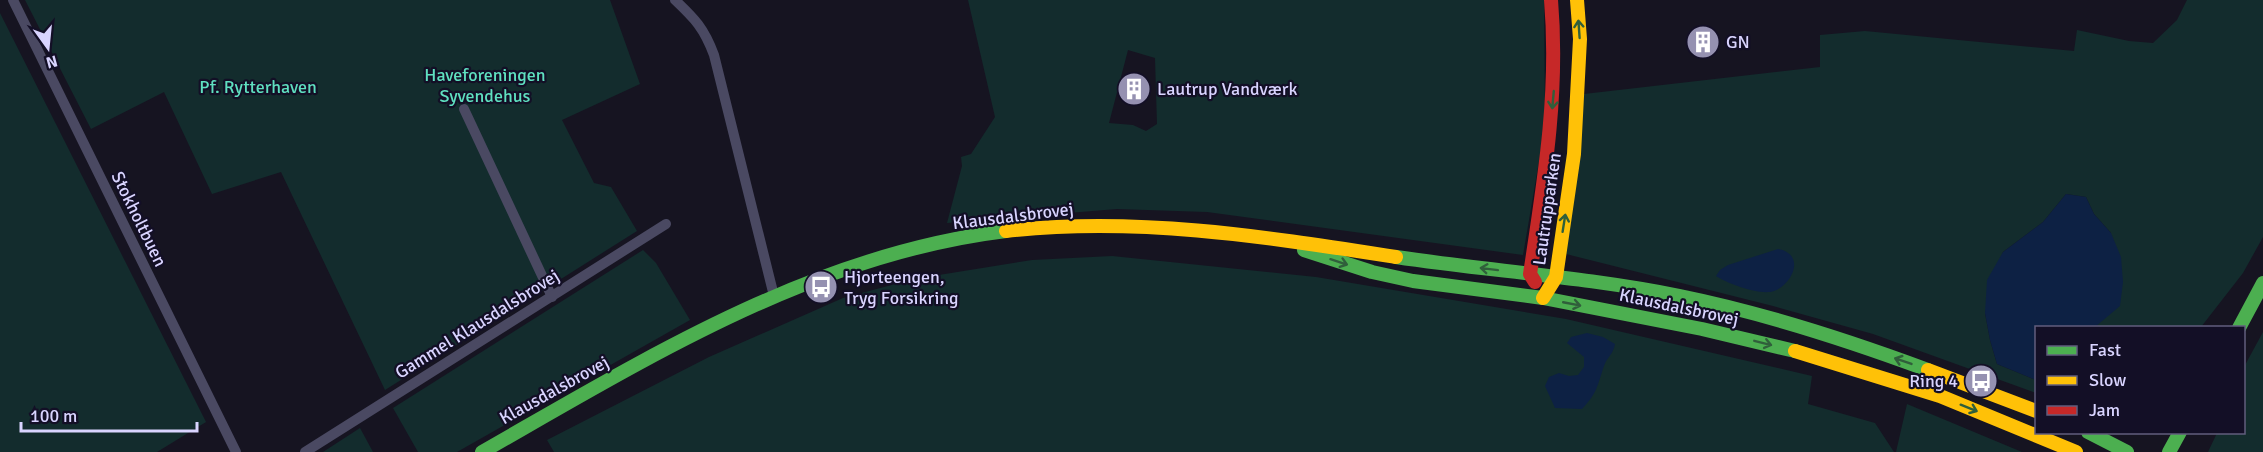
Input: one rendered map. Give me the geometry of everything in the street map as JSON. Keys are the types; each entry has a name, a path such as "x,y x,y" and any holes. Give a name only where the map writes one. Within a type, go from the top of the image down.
{"street":[{"name":"Stokholtbuen","path":"13,0 236,452"},
{"path":"675,0 693,17 705,33 714,55 774,296"},
{"name":"Lautrupparken","path":"1551,0 1555,82 1530,274 1543,298 1556,277 1574,154 1580,39 1577,0"},
{"path":"464,110 552,297"},
{"name":"Gammel Klausdalsbrovej","path":"305,452 666,224"},
{"name":"Klausdalsbrovej","path":"482,452 698,333 774,296 847,268 892,254 961,239 1017,231 1099,225 1155,227 1264,237 1638,289 1718,305 1881,353 2035,410"},
{"name":"Klausdalsbrovej","path":"1264,237 1382,275 1543,298 1702,329 1805,353 1940,396 2076,452"},
{"path":"2240,326 2263,283"},
{"path":"2092,434 2127,452"},
{"path":"2169,452 2179,434"}],"green space":[{"path":"25,0 610,0 640,84 562,120 594,183 611,187 637,231 385,390 281,172 212,194 164,92 91,129"},
{"path":"968,0 1544,0 1545,126 1523,255 1207,212 1117,209 947,223 962,166 961,157 971,154 995,117","holes":["1128,50 1155,58 1157,124 1146,131 1133,125 1109,123"]},
{"path":"2187,0 2263,0 2263,237 2243,273 2202,326 2095,326 2111,233 2094,214 2086,197 2066,194 2043,222 2003,252 1985,313 1997,364 2035,380 2035,393 1873,334 1773,306 1566,254 1584,94 1820,67 1820,35 1865,31 2074,51 2077,30 2129,41 2153,43 2177,20"},
{"path":"0,13 206,422 157,452 0,452"},
{"path":"643,250 656,263 690,320 457,452 418,452 393,408"},
{"path":"1112,256 1316,277 1566,319 1812,376 1808,404 1875,423 1894,452 554,452 547,440 709,357 843,298 914,279 1032,260"},
{"path":"2263,332 2263,452 2208,452 2217,434 2245,434 2245,365"},
{"path":"1907,404 2022,452 1896,452"},
{"path":"360,428 373,452 323,452"}],"water":[{"path":"2066,194 2086,197 2094,214 2111,233 2121,257 2123,282 2120,306 2096,326 2035,326 2035,380 1997,364 1985,313 1987,280 2003,252 2043,222"},
{"path":"1778,249 1787,252 1792,257 1794,269 1787,282 1774,291 1761,292 1745,288 1716,276 1728,265"},
{"path":"1587,333 1603,337 1615,344 1613,351 1605,363 1594,393 1582,409 1555,408 1545,386 1549,377 1559,373 1569,376 1578,375 1584,367 1584,357 1567,343 1571,337"}],"traffic: fast":[{"path":"482,452 670,347 799,286 866,262 935,243 1006,231"},
{"path":"1304,250 1372,272 1413,281 1543,298 1702,329 1795,351"},
{"path":"1396,257 1609,284 1680,296 1805,328 1928,370"},
{"path":"2240,326 2263,283"},
{"path":"2092,434 2127,452"},
{"path":"2169,452 2179,434"}],"traffic: slow":[{"path":"1543,298 1556,277 1574,154 1580,39 1577,0"},
{"path":"1006,231 1055,227 1153,227 1299,242 1396,257"},
{"path":"1795,351 1940,396 2076,452"},
{"path":"1928,370 2035,411"}],"traffic: jam":[{"path":"1535,282 1530,274 1552,103 1551,0"}],"place":[{"name":"GN","path":"1703,42"},
{"name":"Lautrup Vandværk","path":"1134,89"},
{"name":"Hjorteengen, Tryg Forsikring","path":"821,287"},
{"name":"Ring 4","path":"1981,381"}],"park label":[{"name":"Haveforeningen Syvendehus","path":"485,85"},
{"name":"Pf. Rytterhaven","path":"258,87"}]}
